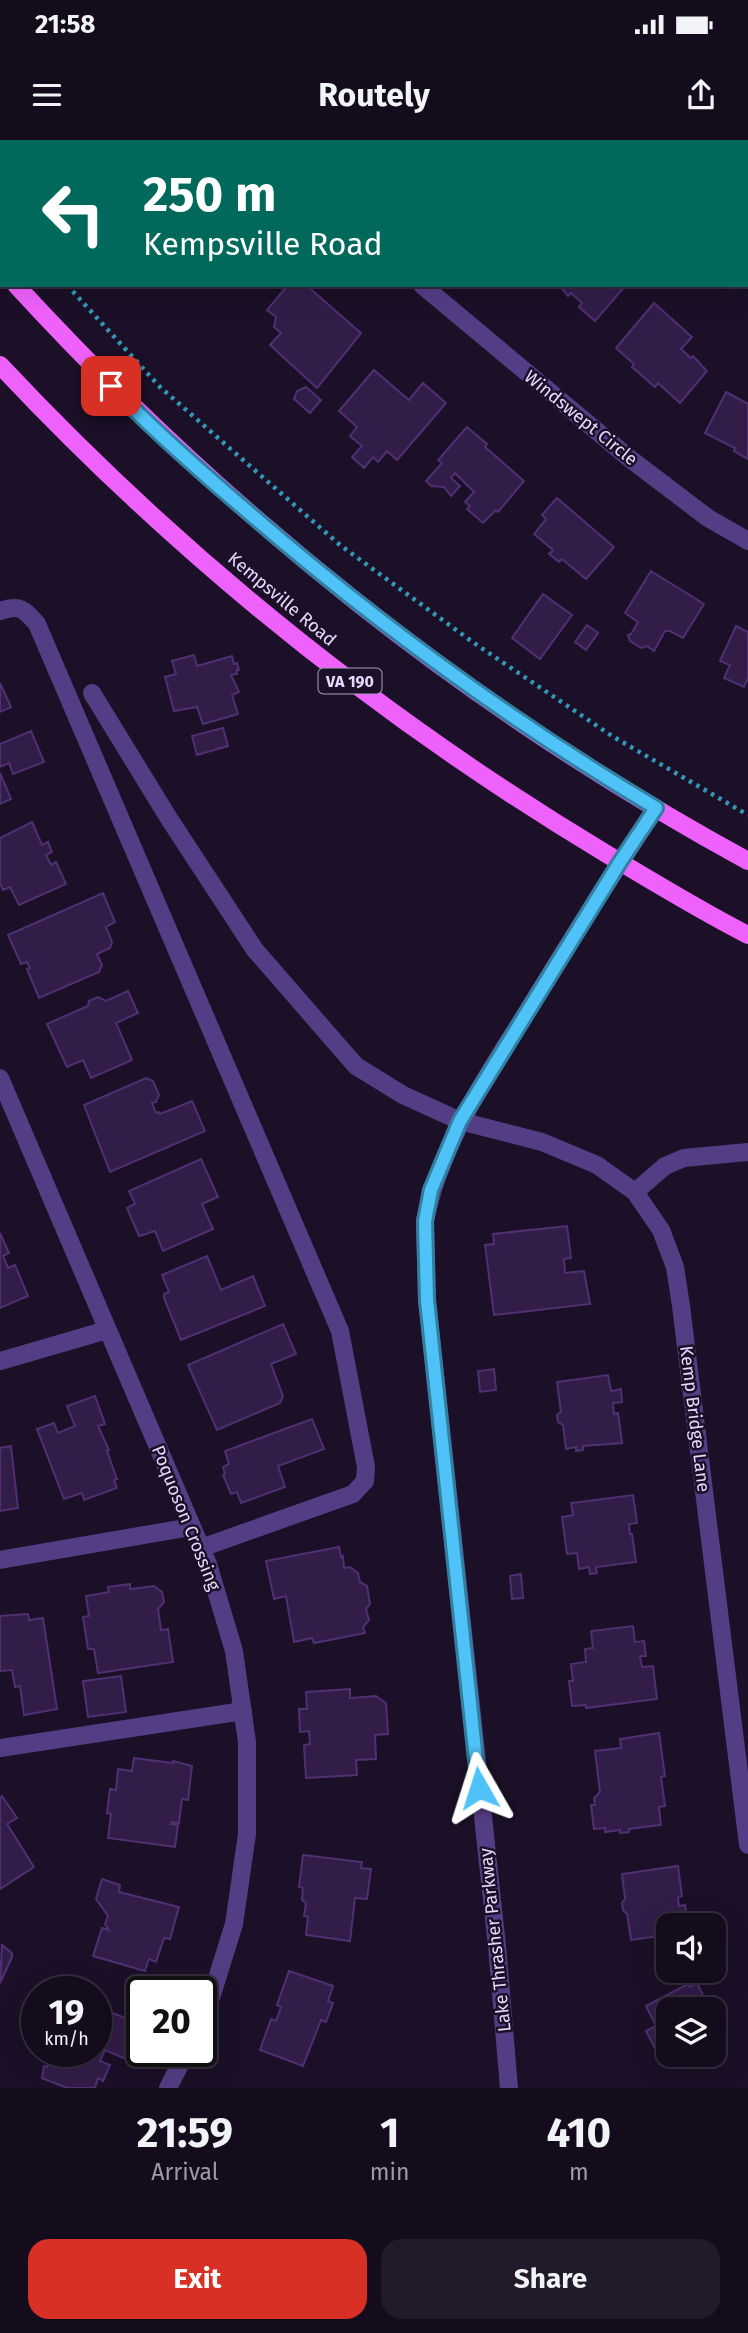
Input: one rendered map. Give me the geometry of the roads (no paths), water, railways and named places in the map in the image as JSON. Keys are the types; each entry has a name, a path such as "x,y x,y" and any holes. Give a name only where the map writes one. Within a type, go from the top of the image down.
{"main road":[{"path":"18,287 130,405 203,473 322,574 446,670 532,731 748,861"},
{"name":"Kempsville Road","path":"0,365 92,460 250,601 331,666 440,746 544,816 748,935"}],"street":[{"name":"Windswept Circle","path":"424,287 629,458 708,518 748,541"},
{"path":"0,611 12,607 25,610 37,624 340,1331 366,1467 365,1481 353,1494 201,1548"},
{"name":"Kemp Bridge Lane","path":"92,693 168,817 255,950 356,1066 403,1095 460,1121 542,1142 597,1165 635,1192 661,1230 675,1266 748,1845"},
{"name":"Lake Thrasher Parkway","path":"509,2088 497,1946 427,1300 425,1221 431,1190 460,1121 656,808"},
{"name":"Poquoson Crossing","path":"0,1079 201,1548 234,1651 247,1742 246,1847 234,1924 217,1978"},
{"path":"635,1192 665,1166 684,1158 748,1152"},
{"path":"0,1361 107,1329"},
{"path":"0,1560 191,1527"},
{"path":"0,1748 243,1711"},
{"path":"168,2088 179,2067"}]}
